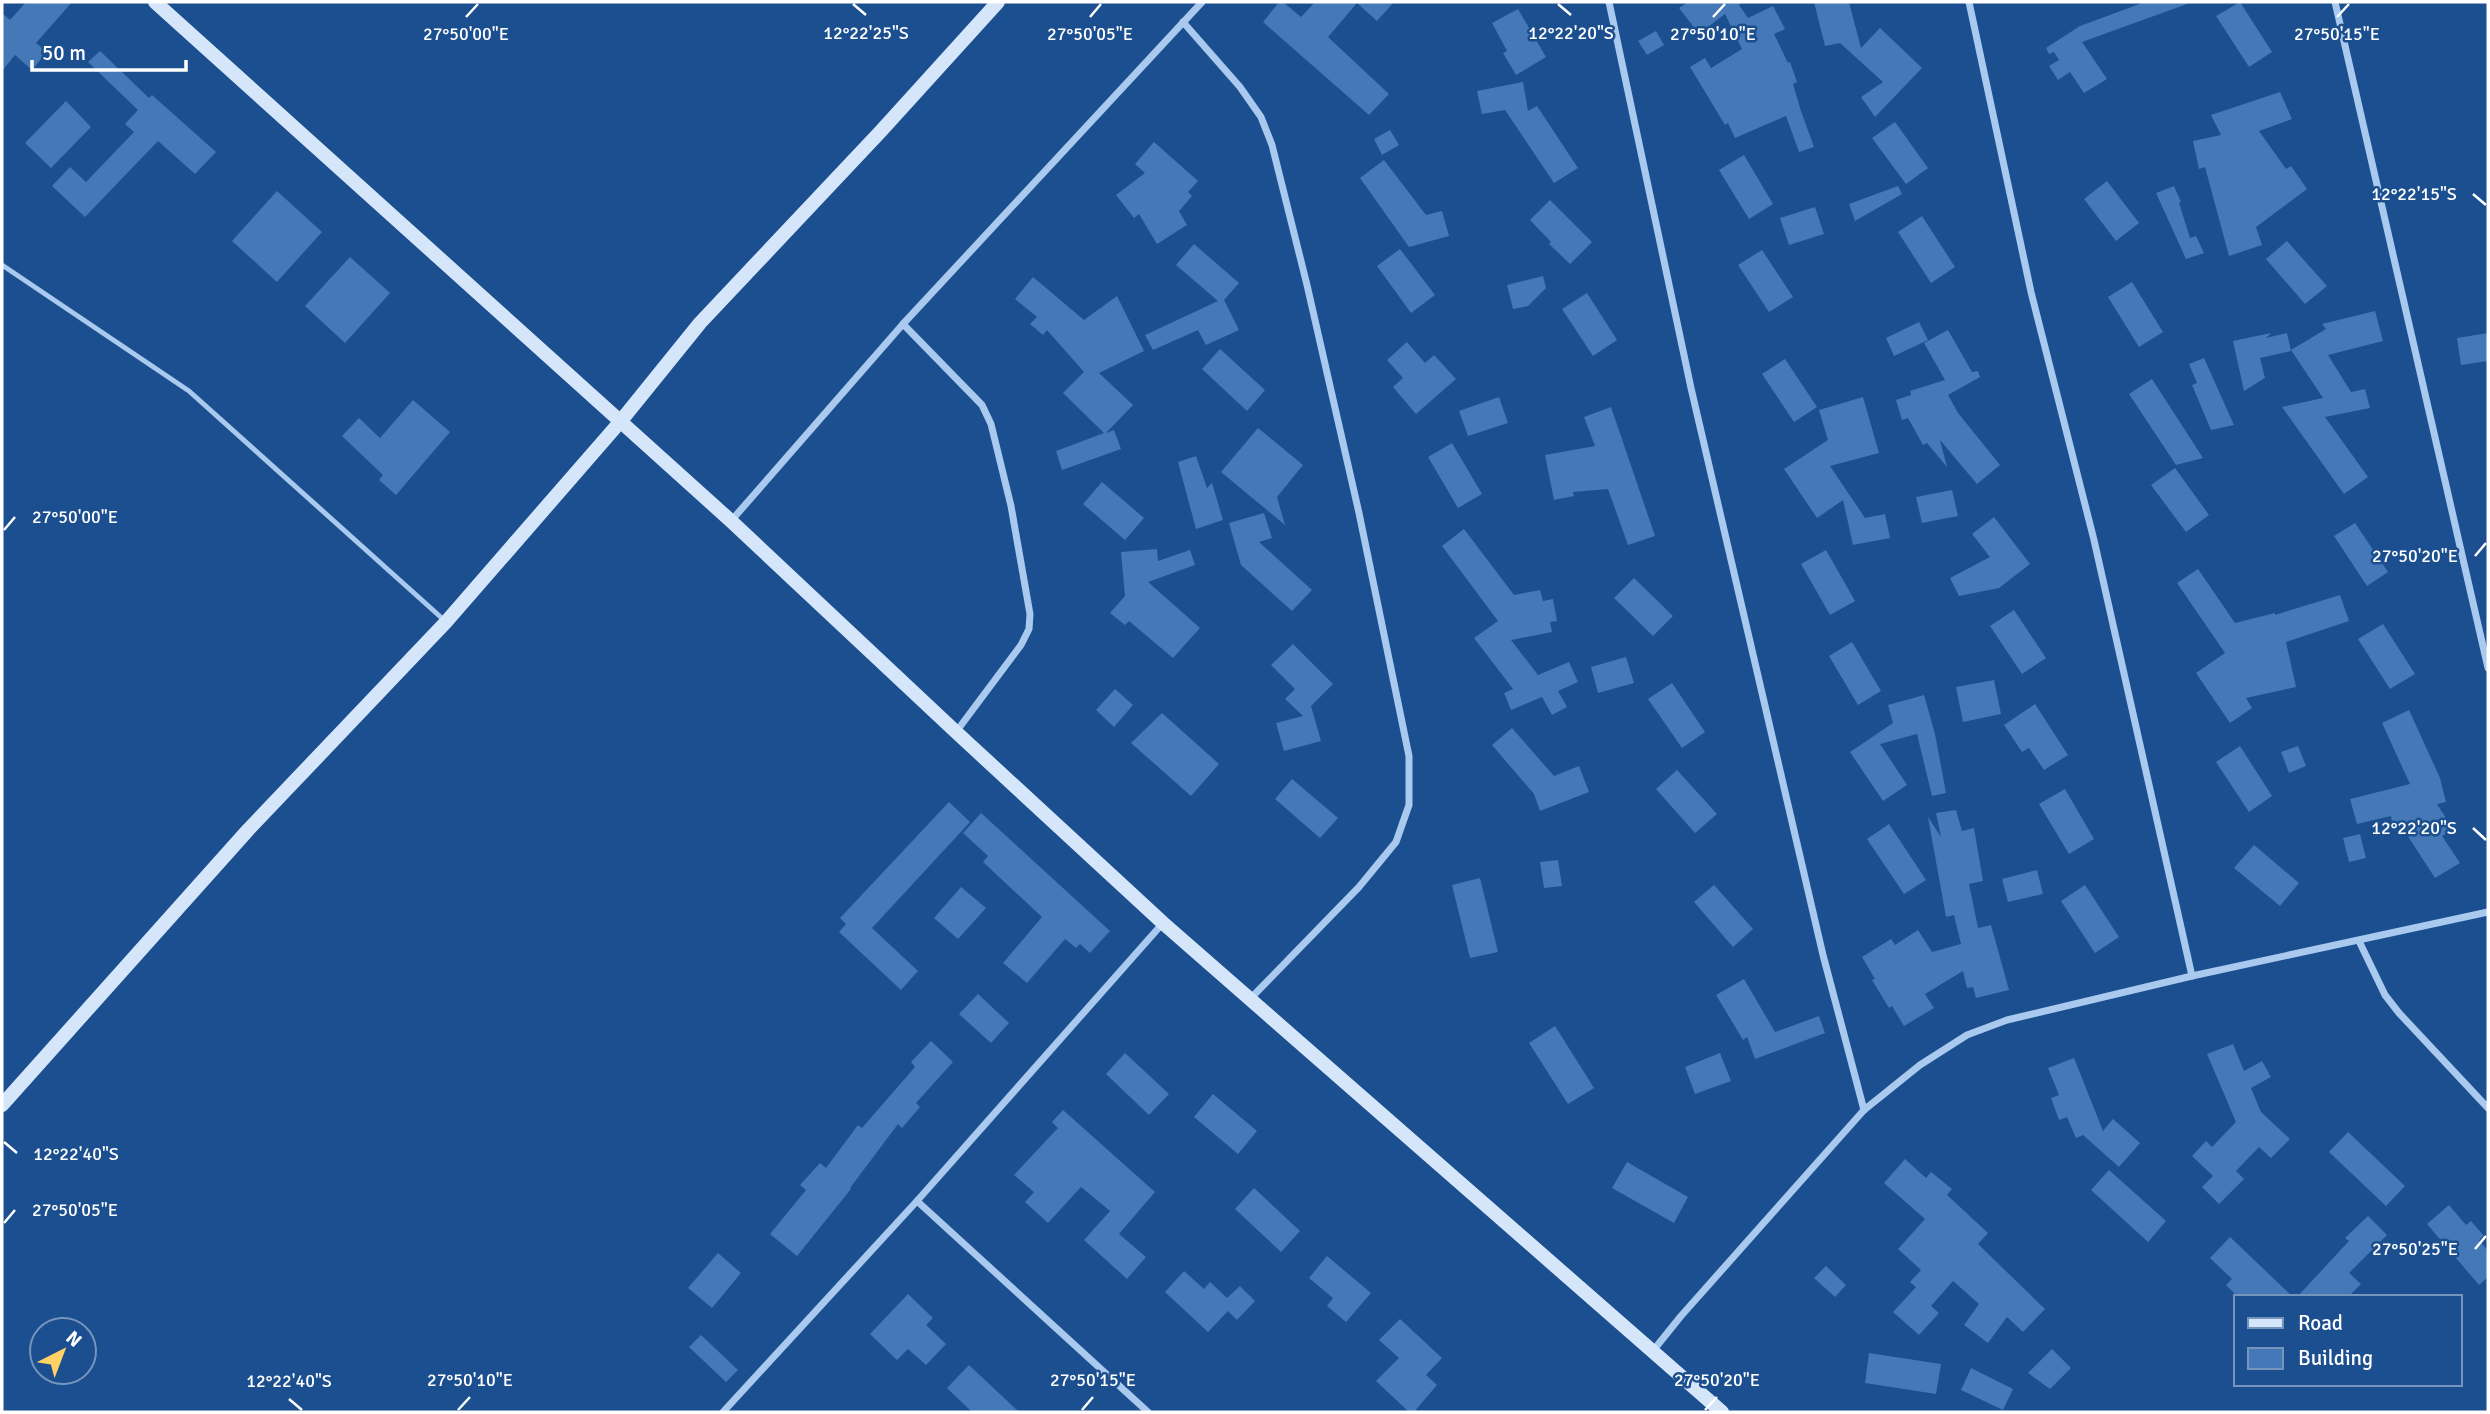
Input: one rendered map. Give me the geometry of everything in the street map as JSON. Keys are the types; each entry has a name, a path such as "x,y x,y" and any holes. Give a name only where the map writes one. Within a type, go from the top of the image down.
{"street":[{"path":"155,2 731,521 1163,923 1652,1353 1713,1410"},
{"path":"2,1105 248,830 446,622 620,422 700,323 998,2"},
{"path":"731,521 903,324 1202,2"},
{"path":"1609,2 1691,387 1823,955 1864,1110"},
{"path":"1969,2 2031,292 2094,540 2192,976"},
{"path":"2335,2 2488,668"},
{"path":"1183,22 1240,87 1261,117 1272,145 1356,500 1409,756 1409,805 1396,842 1359,887 1250,999"},
{"path":"903,324 982,405 991,424 1011,506 1030,614 1029,629 1021,645 956,732"},
{"path":"1652,1353 1681,1316 1864,1110 1920,1065 1967,1035 2007,1020 2192,976 2488,912"},
{"path":"723,1412 917,1200 1163,923"},
{"path":"2359,941 2385,995 2488,1108"},
{"path":"917,1200 1149,1412"}],"lane":[{"path":"2,265 189,391 446,622"}],"building":[{"path":"26,2 72,2 36,43 47,52 32,70 15,55 2,71 2,13 10,20"},
{"path":"1279,2 1283,2 1301,17 1315,2 1394,2 1377,21 1357,3 1328,37 1389,94 1369,115 1263,22"},
{"path":"1688,2 1743,2 1739,5 1748,18 1773,6 1785,29 1774,34 1788,63 1790,62 1797,82 1793,84 1814,147 1799,152 1786,116 1735,138 1728,123 1725,125 1690,67 1705,58 1711,68 1742,49 1725,14 1699,34 1679,8"},
{"path":"1814,2 1849,2 1861,48 1880,28 1922,68 1875,117 1861,97 1883,82 1840,43 1825,46"},
{"path":"2145,2 2187,4 2082,42 2107,79 2084,93 2070,72 2058,80 2049,66 2059,60 2054,52 2049,54 2046,48 2080,26"},
{"path":"2240,2 2272,52 2249,67 2216,16"},
{"path":"1518,9 1546,57 1516,75 1503,53 1507,51 1492,23"},
{"path":"1656,31 1664,45 1647,55 1638,41"},
{"path":"100,51 149,98 152,95 216,152 195,174 158,141 85,217 52,186 70,167 86,182 134,132 125,124 138,110 88,62"},
{"path":"1523,82 1528,111 1537,106 1578,168 1554,183 1505,110 1482,114 1477,91"},
{"path":"2280,92 2292,119 2259,131 2286,169 2291,166 2307,189 2256,227 2262,245 2229,256 2205,167 2199,169 2193,141 2221,135 2211,115"},
{"path":"66,101 91,127 51,168 25,143"},
{"path":"1895,122 1928,168 1906,184 1872,138"},
{"path":"1390,130 1399,145 1382,155 1374,139"},
{"path":"1154,142 1198,181 1188,192 1192,196 1179,211 1187,225 1157,244 1139,214 1134,218 1116,195 1145,173 1135,164"},
{"path":"1744,155 1773,204 1749,219 1719,170"},
{"path":"1384,160 1426,215 1442,211 1449,236 1409,247 1360,178"},
{"path":"2107,181 2139,223 2116,241 2084,199"},
{"path":"1898,186 1902,194 1855,221 1849,204"},
{"path":"2174,186 2190,238 2196,236 2204,253 2186,259 2156,193"},
{"path":"277,191 322,232 277,282 232,241"},
{"path":"1550,200 1592,242 1570,264 1530,220"},
{"path":"1815,207 1824,234 1789,245 1780,218"},
{"path":"1922,216 1955,267 1931,283 1898,232"},
{"path":"2287,241 2327,286 2305,304 2266,259"},
{"path":"1194,244 1239,283 1224,300 1239,330 1206,345 1198,330 1153,350 1145,335 1218,301 1176,265"},
{"path":"1400,249 1435,295 1411,313 1377,266"},
{"path":"1762,250 1793,297 1769,312 1738,265"},
{"path":"350,257 390,293 345,343 305,306"},
{"path":"1543,276 1546,288 1528,306 1513,309 1507,285"},
{"path":"1033,277 1084,320 1117,296 1144,351 1099,373 1133,405 1106,433 1114,430 1121,449 1062,470 1056,451 1104,433 1063,393 1084,372 1047,330 1043,335 1030,324 1037,317 1015,299"},
{"path":"2132,282 2163,332 2139,347 2108,297"},
{"path":"1587,293 1617,340 1593,356 1562,309"},
{"path":"2375,311 2383,341 2328,355 2351,392 2365,389 2370,408 2325,417 2368,477 2344,494 2282,407 2323,398 2291,350 2326,329 2322,324"},
{"path":"1919,322 1928,340 1894,356 1886,338"},
{"path":"1948,330 1972,372 1978,371 1980,377 1948,395 1958,413 2000,465 1977,484 1940,440 1947,467 1927,443 1923,445 1908,418 1902,420 1896,400 1911,395 1910,391 1945,380 1924,343"},
{"path":"2271,333 2266,338 2287,333 2291,351 2260,358 2265,378 2244,391 2233,341"},
{"path":"2488,333 2488,361 2461,365 2457,338"},
{"path":"1407,342 1425,363 1434,355 1456,379 1416,414 1393,387 1403,378 1387,360"},
{"path":"1220,349 1265,390 1247,411 1202,369"},
{"path":"2204,358 2234,425 2211,430 2192,385 2197,383 2189,364"},
{"path":"1785,359 1817,407 1794,422 1762,374"},
{"path":"2152,379 2203,458 2176,465 2129,394"},
{"path":"1499,397 1508,423 1468,436 1459,411"},
{"path":"1863,397 1879,453 1830,466 1865,518 1885,514 1890,538 1853,545 1843,500 1817,518 1784,469 1828,440 1819,410"},
{"path":"413,400 450,432 396,495 379,480 383,475 342,436 359,418 380,438"},
{"path":"1611,407 1655,536 1628,545 1608,489 1573,492 1574,496 1554,500 1545,455 1595,446 1584,417"},
{"path":"1258,428 1303,465 1277,497 1285,525 1221,472"},
{"path":"1452,443 1482,494 1458,508 1428,457"},
{"path":"1196,456 1207,488 1212,483 1223,520 1196,529 1178,462"},
{"path":"2175,468 2209,515 2186,532 2151,485"},
{"path":"1102,482 1144,518 1125,540 1083,504"},
{"path":"1952,490 1958,516 1922,523 1916,497"},
{"path":"1264,513 1272,538 1259,542 1312,590 1292,611 1241,565 1229,523"},
{"path":"1994,517 2030,564 1999,588 1959,596 1950,578 1990,557 1972,534"},
{"path":"2355,523 2388,572 2367,586 2334,536"},
{"path":"1464,529 1514,595 1540,590 1543,601 1553,599 1557,621 1550,622 1552,632 1511,640 1538,675 1569,662 1578,682 1558,691 1567,707 1552,715 1542,697 1511,710 1504,693 1513,689 1474,638 1498,621 1442,546"},
{"path":"1157,549 1158,561 1190,550 1195,565 1148,582 1200,628 1173,658 1129,621 1125,625 1110,613 1125,596 1121,552"},
{"path":"1826,550 1855,601 1830,615 1801,564"},
{"path":"2198,569 2235,623 2275,615 2340,595 2349,621 2286,642 2296,687 2246,698 2252,708 2230,723 2196,673 2225,653 2177,583"},
{"path":"1634,578 1673,616 1653,636 1614,598"},
{"path":"2014,610 2046,658 2022,674 1990,626"},
{"path":"2383,624 2415,674 2390,689 2358,639"},
{"path":"1852,642 1881,691 1858,705 1829,656"},
{"path":"1293,644 1333,684 1311,706 1321,741 1284,751 1276,723 1303,716 1285,699 1295,689 1271,665"},
{"path":"1626,657 1634,683 1598,693 1591,667"},
{"path":"1994,680 2001,714 1963,722 1956,687"},
{"path":"1672,683 1705,732 1682,748 1648,699"},
{"path":"1115,689 1133,705 1114,727 1096,710"},
{"path":"1924,695 1935,734 1946,793 1932,796 1917,734 1880,744 1907,785 1883,801 1850,752 1893,723 1888,705"},
{"path":"2035,704 2068,755 2044,770 2029,748 2022,752 2004,725"},
{"path":"2409,710 2440,778 2446,802 2437,804 2453,829 2442,836 2460,863 2435,878 2398,821 2392,823 2391,816 2357,824 2350,799 2410,784 2382,723"},
{"path":"1162,713 1219,764 1191,796 1131,743"},
{"path":"1512,728 1554,776 1579,766 1589,792 1540,811 1534,794 1492,745"},
{"path":"2240,746 2272,796 2249,812 2216,762"},
{"path":"2298,746 2306,766 2289,773 2281,752"},
{"path":"1677,770 1717,814 1695,833 1656,789"},
{"path":"1292,779 1338,818 1320,838 1275,799"},
{"path":"2065,789 2094,839 2069,854 2039,804"},
{"path":"949,802 970,822 872,928 918,971 901,990 839,932 846,924 840,918"},
{"path":"1956,810 1962,831 1974,828 1983,881 1969,884 1978,928 1991,925 2009,990 1976,998 1973,987 1967,988 1963,971 1925,994 1934,1008 1904,1026 1892,1006 1889,1008 1862,957 1891,939 1895,945 1918,930 1932,952 1961,944 1954,915 1946,917 1928,817 1941,837 1936,813"},
{"path":"981,813 1110,931 1090,953 1080,944 1076,948 1065,939 1027,983 1003,963 1042,917 983,862 988,856 963,833"},
{"path":"1889,824 1926,880 1904,894 1867,839"},
{"path":"2360,834 2366,858 2349,862 2343,838"},
{"path":"2254,845 2299,883 2280,906 2234,868"},
{"path":"1558,860 1562,886 1544,888 1540,862"},
{"path":"2037,870 2043,894 2008,902 2002,879"},
{"path":"1480,878 1498,952 1470,958 1452,885"},
{"path":"1714,885 1753,929 1733,947 1694,902"},
{"path":"2085,885 2119,937 2095,953 2061,901"},
{"path":"961,887 986,908 958,939 934,918"},
{"path":"1744,979 1775,1032 1819,1016 1825,1033 1755,1059 1747,1037 1743,1040 1716,995"},
{"path":"978,994 1009,1023 991,1043 959,1014"},
{"path":"1555,1026 1594,1088 1568,1104 1529,1043"},
{"path":"931,1041 953,1062 916,1103 920,1107 902,1128 898,1124 851,1189 797,1256 770,1234 806,1190 800,1185 820,1163 826,1168 858,1125 862,1128 915,1067 911,1062"},
{"path":"2233,1044 2244,1071 2262,1061 2271,1077 2251,1088 2261,1112 2290,1139 2271,1158 2259,1147 2236,1171 2244,1179 2219,1204 2202,1187 2213,1176 2192,1156 2206,1141 2212,1147 2236,1122 2207,1054"},
{"path":"1125,1053 1169,1094 1149,1115 1106,1074"},
{"path":"1720,1053 1731,1081 1695,1094 1685,1067"},
{"path":"2074,1058 2103,1131 2113,1119 2140,1143 2119,1167 2083,1135 2076,1138 2067,1117 2059,1120 2051,1098 2059,1095 2048,1068"},
{"path":"1213,1094 1257,1131 1238,1154 1194,1117"},
{"path":"1063,1110 1155,1192 1119,1234 1146,1257 1127,1279 1084,1240 1110,1211 1081,1187 1048,1223 1025,1202 1034,1192 1014,1175 1058,1128 1052,1122"},
{"path":"2348,1132 2405,1186 2386,1206 2329,1152"},
{"path":"1905,1159 1926,1178 1931,1172 1952,1189 1947,1195 1988,1233 1978,1244 2045,1309 2023,1332 2007,1317 1988,1343 1964,1325 1979,1304 1953,1281 1931,1306 1939,1313 1919,1335 1893,1312 1916,1287 1910,1282 1921,1270 1898,1249 1925,1219 1884,1183"},
{"path":"1627,1162 1688,1197 1674,1223 1612,1188"},
{"path":"2109,1170 2166,1221 2148,1242 2091,1190"},
{"path":"1254,1188 1300,1231 1281,1252 1235,1209"},
{"path":"2449,1205 2466,1225 2471,1221 2484,1236 2479,1240 2488,1251 2488,1277 2479,1285 2427,1224"},
{"path":"2368,1216 2387,1235 2349,1273 2361,1284 2350,1295 2299,1295 2349,1241 2345,1238"},
{"path":"2230,1237 2291,1295 2236,1295 2226,1285 2232,1279 2210,1258"},
{"path":"718,1253 741,1273 712,1308 688,1288"},
{"path":"1327,1256 1371,1293 1346,1322 1327,1306 1333,1298 1309,1278"},
{"path":"1826,1266 1846,1285 1835,1297 1814,1278"},
{"path":"1184,1271 1204,1289 1210,1282 1227,1298 1240,1286 1255,1301 1237,1320 1228,1311 1208,1332 1165,1292"},
{"path":"908,1294 933,1318 926,1325 946,1344 926,1365 908,1349 897,1360 870,1334"},
{"path":"1400,1319 1442,1358 1426,1375 1437,1385 1414,1412 1409,1412 1376,1381 1399,1358 1379,1340"},
{"path":"701,1335 738,1370 726,1382 689,1347"},
{"path":"2052,1349 2071,1368 2050,1389 2028,1373"},
{"path":"1869,1353 1941,1364 1936,1394 1865,1383"},
{"path":"969,1365 1019,1412 972,1412 947,1388"},
{"path":"1971,1368 2013,1389 2003,1410 1961,1390"}]}
